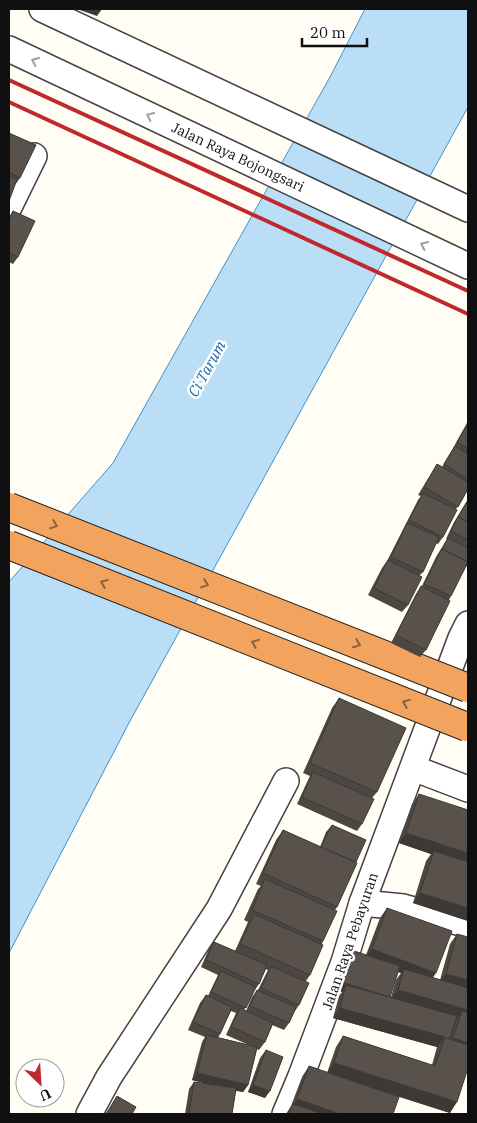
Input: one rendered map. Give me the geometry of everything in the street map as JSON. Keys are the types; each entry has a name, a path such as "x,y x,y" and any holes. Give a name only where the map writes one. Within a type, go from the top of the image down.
{"highway":[{"path":"9,507 468,688"},
{"path":"9,545 467,727"}],"street":[{"path":"42,9 468,209"},
{"name":"Jalan Raya Bojongsari","path":"9,49 468,266"},
{"path":"9,207 34,156"},
{"name":"Jalan Raya Pebayuran","path":"285,1114 344,962 362,903 461,638 468,625"},
{"path":"413,768 468,789"},
{"path":"89,1114 109,1077 219,909 286,781"},
{"path":"362,903 403,907 468,925"}],"water":[{"name":"Ci Tarum","path":"365,9 468,9 468,107 130,721 9,953 9,582 113,463 330,77"}],"building":[{"path":"9,133 36,145 20,178 9,172"},
{"path":"9,176 17,179 9,201"},
{"path":"13,211 35,221 18,257 9,253 9,220"},
{"path":"468,424 468,449 457,442"},
{"path":"455,446 468,454 468,479 444,464"},
{"path":"437,464 468,482 468,489 458,507 424,487"},
{"path":"423,493 457,510 443,537 409,520"},
{"path":"468,503 468,522 458,517"},
{"path":"458,517 468,522 468,540 451,531"},
{"path":"407,523 439,537 423,572 391,557"},
{"path":"448,538 468,548 468,562 442,549"},
{"path":"442,549 468,562 451,596 424,584"},
{"path":"388,560 422,577 408,605 374,588"},
{"path":"421,586 450,601 426,650 396,635"},
{"path":"339,698 406,728 377,792 310,763"},
{"path":"313,772 374,799 362,824 302,797"},
{"path":"419,794 468,810 468,853 406,833"},
{"path":"332,825 366,840 356,862 321,847"},
{"path":"283,830 357,863 337,907 263,873"},
{"path":"434,851 468,862 468,908 420,893"},
{"path":"265,879 337,911 323,941 252,910"},
{"path":"387,908 452,931 436,973 372,949"},
{"path":"254,914 323,945 310,975 240,944"},
{"path":"457,934 468,937 468,980 446,974"},
{"path":"214,942 267,965 259,984 206,960"},
{"path":"351,950 400,966 390,997 341,982"},
{"path":"271,966 309,983 299,1005 261,988"},
{"path":"404,969 468,988 468,1010 398,990"},
{"path":"221,971 256,987 246,1008 211,992"},
{"path":"346,985 457,1016 450,1038 447,1038 468,1045 468,1068 457,1102 334,1063 343,1036 435,1066 445,1037 340,1008"},
{"path":"257,990 296,1007 289,1023 250,1006"},
{"path":"206,995 232,1007 220,1034 193,1022"},
{"path":"240,1008 273,1023 265,1042 231,1027"},
{"path":"462,1011 468,1013 468,1043 453,1038"},
{"path":"207,1035 257,1047 248,1085 197,1073"},
{"path":"266,1050 283,1057 270,1091 253,1085"},
{"path":"309,1066 399,1097 393,1114 340,1114 297,1099"},
{"path":"194,1082 236,1088 232,1114 189,1114"},
{"path":"117,1096 136,1107 132,1114 106,1114"},
{"path":"293,1104 323,1114 289,1114"}],"railway":[{"path":"9,80 468,291"},
{"path":"9,102 468,314"}]}
